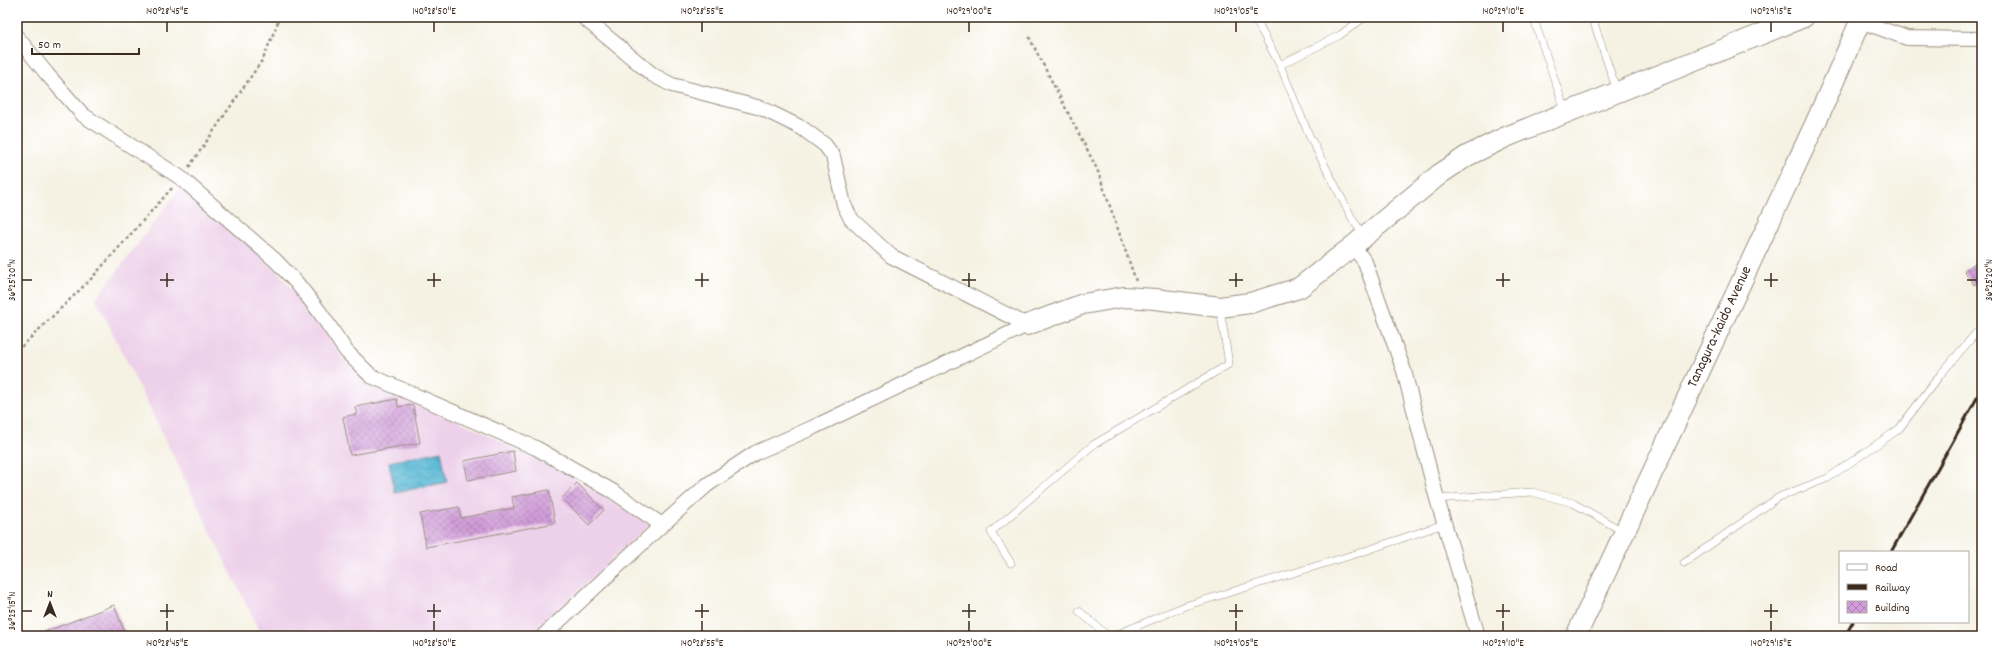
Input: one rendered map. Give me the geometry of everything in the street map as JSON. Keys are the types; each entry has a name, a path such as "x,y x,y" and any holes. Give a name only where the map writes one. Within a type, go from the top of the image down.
{"street":[{"path":"583,17 653,75 672,85 761,108 802,128 825,145 833,156 844,205 851,219 891,256 1027,325"},
{"path":"543,636 662,524 708,485 755,453 814,427 1027,325 1083,304 1124,297 1220,307 1250,303 1299,288 1440,174 1467,156 1506,137 1804,17"},
{"path":"1861,19 1907,38 1982,38"},
{"name":"Tanagura-kaido Avenue","path":"1576,636 1626,533 1812,130 1861,19"},
{"path":"17,37 83,115 181,178 244,232 296,282 319,311 346,351 371,376 536,448 614,492 662,524"},
{"path":"1359,241 1404,371 1437,499 1478,636"}],"lane":[{"path":"1254,17 1280,65 1309,135 1353,220 1359,241"},
{"path":"1280,65 1340,35 1365,17"},
{"path":"1532,17 1566,113"},
{"path":"1592,17 1617,93"},
{"path":"1011,563 991,532 1093,445 1229,364 1220,307"},
{"path":"1684,563 1779,497 1828,478 1899,429 1940,375 1982,326"},
{"path":"1437,499 1532,492 1573,503 1626,533"},
{"path":"1113,636 1184,606 1360,553 1444,524"},
{"path":"1080,611 1108,636"}],"path":[{"path":"17,351 90,280 181,178 264,59 280,17"},
{"path":"1029,37 1097,168 1141,298"},
{"path":"1706,632 1708,636"}],"shaded area":[{"path":"181,187 228,224 280,274 324,328 342,358 372,382 437,410 571,476 650,524 530,636 262,636 96,299"}],"water":[{"path":"441,451 447,482 395,493 389,462"}],"building":[{"path":"1982,258 1982,279 1974,285 1964,271"},
{"path":"397,399 398,407 413,405 420,443 350,455 343,417 357,414 355,407"},
{"path":"513,451 516,471 468,480 464,461"},
{"path":"577,483 604,510 589,525 562,498"},
{"path":"549,490 555,523 426,547 420,514 459,507 461,518 514,508 512,497"},
{"path":"114,605 126,636 37,636 37,635"}],"railway":[{"path":"1892,551 1982,389"},
{"path":"1845,636 1852,623"}]}
